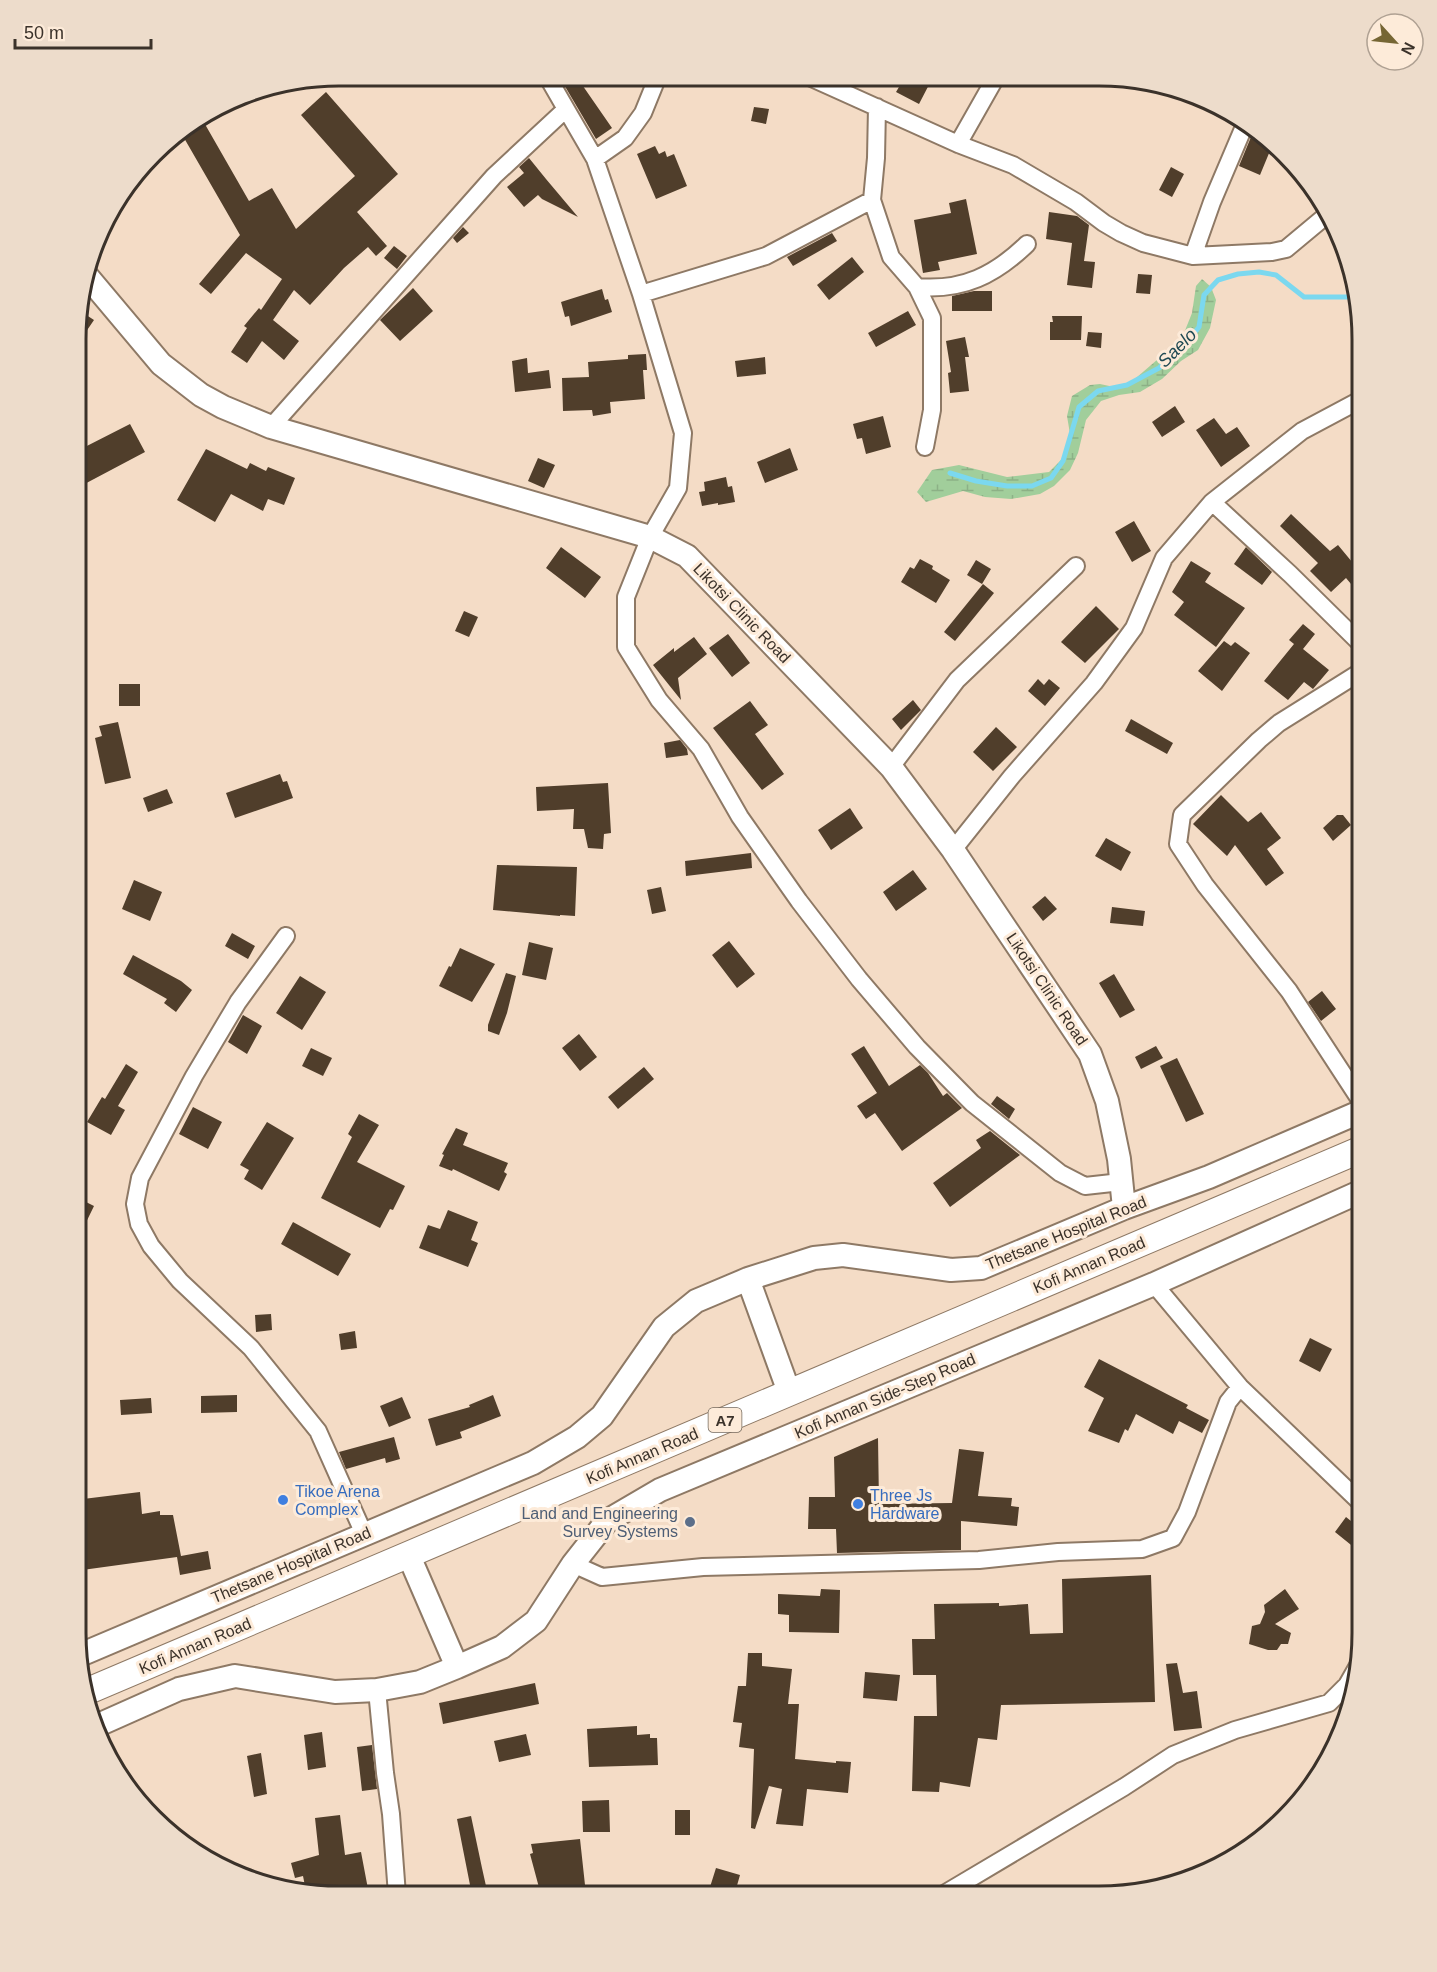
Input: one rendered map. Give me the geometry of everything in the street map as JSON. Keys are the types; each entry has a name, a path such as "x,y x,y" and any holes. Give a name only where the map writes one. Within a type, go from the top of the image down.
{"main road":[{"name":"Kofi Annan Road","path":"92,1689 1352,1153"}],"street":[{"path":"553,86 595,159 641,294 682,433 678,488 650,537 626,597 626,647 659,700 701,749 740,817 799,901 917,1047 972,1103 1060,1173 1085,1186 1121,1182"},
{"path":"595,159 625,138 643,113 653,86"},
{"path":"830,86 958,144 1013,165 1076,202 1104,223 1143,243 1193,256 1272,252 1286,249 1321,219"},
{"path":"958,144 991,86"},
{"path":"877,107 872,200 891,257 916,287 932,318 932,410 925,447"},
{"path":"271,427 494,176 566,109"},
{"path":"1193,256 1212,202 1242,131"},
{"path":"641,294 766,256 872,200"},
{"path":"916,287 937,289 976,281 1008,262 1027,244"},
{"name":"Likotsi Clinic Road","path":"92,282 161,364 201,395 223,407 271,427 650,537 687,556 891,767 953,850 1090,1054 1107,1101 1119,1159 1124,1208"},
{"path":"953,850 1012,776 1094,683 1134,628 1164,558 1212,502 1302,431 1352,404"},
{"path":"1212,502 1352,635"},
{"path":"891,767 957,680 1076,566"},
{"path":"1352,677 1279,723 1259,740 1182,815 1178,844 1205,885 1289,991 1352,1088"},
{"path":"286,936 238,1002 194,1076 140,1178 135,1204 139,1224 151,1246 180,1281 250,1348 318,1431 364,1534"},
{"name":"Thetsane Hospital Road","path":"86,1652 532,1463 578,1437 602,1416 664,1327 696,1301 748,1279 814,1258 843,1255 951,1270 981,1268 1124,1208 1209,1177 1352,1115"},
{"name":"Kofi Annan Side-Step Road","path":"102,1723 179,1689 235,1676 335,1692 377,1690 420,1682 458,1667 502,1647 536,1621 573,1564 607,1521 660,1490 1154,1284 1352,1195"},
{"path":"748,1279 789,1392"},
{"path":"1154,1284 1240,1387 1352,1494"},
{"path":"573,1564 602,1577 703,1567 979,1560 1058,1552 1142,1549 1173,1538 1187,1512 1228,1402 1240,1387"},
{"path":"409,1556 458,1667"},
{"path":"958,1886 1124,1787 1173,1755 1235,1730 1329,1703 1346,1686"},
{"path":"377,1690 385,1773 392,1814 396,1886"}],"green space":[{"path":"1202,279 1211,287 1216,300 1210,328 1198,350 1181,361 1162,379 1140,392 1101,401 1086,420 1078,453 1070,470 1054,486 1040,494 1011,499 985,497 963,491 926,502 917,492 932,470 959,465 1007,477 1049,472 1064,457 1070,434 1067,416 1072,396 1090,385 1100,384 1114,387 1129,384 1182,338 1192,313 1196,286"}],"building":[{"path":"565,86 583,86 612,128 596,139"},
{"path":"897,86 928,86 919,104 896,92"},
{"path":"326,92 398,174 357,212 387,246 376,256 368,247 344,268 310,305 294,290 273,320 299,341 284,360 262,341 247,363 231,352 247,328 244,326 259,308 261,310 282,279 246,253 211,294 199,284 240,235 184,139 205,124 249,201 272,188 296,229 355,176 301,115"},
{"path":"754,107 769,109 766,124 751,121"},
{"path":"1251,137 1269,152 1260,175 1239,166"},
{"path":"655,146 659,154 665,151 667,157 674,154 687,186 656,199 637,154"},
{"path":"529,158 578,217 538,195 524,207 507,187 524,173 519,167"},
{"path":"1171,167 1184,174 1172,197 1159,190"},
{"path":"966,199 977,254 938,262 940,270 923,273 914,220 951,213 949,203"},
{"path":"1049,212 1077,216 1089,225 1084,261 1095,262 1092,288 1067,285 1072,243 1046,239"},
{"path":"463,227 469,233 457,243 453,238"},
{"path":"832,233 837,241 793,266 787,257"},
{"path":"394,246 407,256 397,269 384,258"},
{"path":"852,257 864,272 829,300 817,285"},
{"path":"1138,274 1152,275 1150,294 1136,293"},
{"path":"413,288 433,311 400,341 380,320"},
{"path":"602,289 612,312 571,326 569,316 565,317 561,302"},
{"path":"974,291 992,291 992,311 952,311 952,296"},
{"path":"908,311 916,325 876,347 868,333"},
{"path":"87,315 94,320 86,332"},
{"path":"1052,316 1082,316 1081,340 1050,340"},
{"path":"1088,332 1102,333 1101,348 1086,346"},
{"path":"965,337 969,357 965,357 969,391 950,393 948,373 951,372 946,341"},
{"path":"646,354 647,370 643,370 645,399 610,402 611,413 593,416 592,410 563,411 562,378 589,377 588,362 628,359 628,355"},
{"path":"765,357 766,374 737,377 735,361"},
{"path":"527,358 528,373 549,370 551,388 515,392 512,361"},
{"path":"1175,406 1185,422 1162,437 1152,422"},
{"path":"883,416 891,447 866,454 862,438 857,439 853,424"},
{"path":"1214,418 1226,434 1237,427 1250,446 1221,467 1196,430"},
{"path":"130,424 145,452 86,483 86,446"},
{"path":"790,448 798,470 765,483 757,462"},
{"path":"206,449 247,469 250,463 266,471 268,467 295,478 284,505 268,499 263,511 231,494 215,522 177,500"},
{"path":"538,458 555,465 544,488 528,481"},
{"path":"726,477 728,487 732,486 735,502 702,506 699,492 705,491 704,482"},
{"path":"1291,514 1330,551 1338,545 1352,562 1352,585 1346,578 1331,592 1310,571 1318,563 1280,526"},
{"path":"1134,521 1151,551 1132,562 1115,532"},
{"path":"561,547 601,577 585,598 546,568"},
{"path":"1246,547 1272,572 1262,585 1234,564"},
{"path":"920,559 950,580 936,603 901,582 910,567 914,569"},
{"path":"976,560 991,569 982,584 967,575"},
{"path":"1191,561 1211,573 1205,582 1245,608 1216,647 1174,615 1184,602 1172,592"},
{"path":"983,584 994,593 955,641 944,632"},
{"path":"1096,606 1119,629 1085,663 1061,642"},
{"path":"464,611 478,617 469,637 455,631"},
{"path":"1303,624 1315,634 1303,649 1329,670 1313,689 1304,682 1288,700 1264,681 1294,644 1289,640"},
{"path":"728,634 750,663 732,677 709,648"},
{"path":"694,637 707,654 678,678 681,700 653,665 674,648 674,652"},
{"path":"1224,641 1231,646 1235,642 1250,653 1222,691 1198,671"},
{"path":"1038,679 1044,685 1049,679 1060,688 1045,706 1028,691"},
{"path":"119,684 140,684 140,706 119,706"},
{"path":"913,700 921,710 901,730 892,719"},
{"path":"750,701 768,725 755,734 784,774 762,790 713,728"},
{"path":"1131,719 1173,743 1167,754 1125,731"},
{"path":"118,722 131,778 105,784 95,738 102,736 99,726"},
{"path":"996,727 1017,747 993,771 973,752"},
{"path":"680,740 687,749 688,755 666,758 664,743"},
{"path":"280,774 283,782 287,781 293,798 235,818 226,793"},
{"path":"608,783 611,833 604,834 603,849 588,848 584,829 573,829 574,809 537,811 536,787"},
{"path":"167,789 173,803 148,812 143,798"},
{"path":"1221,795 1248,822 1261,812 1281,838 1267,849 1284,873 1266,886 1235,845 1227,856 1193,824"},
{"path":"850,808 863,828 831,850 818,830"},
{"path":"1337,815 1343,815 1351,825 1333,841 1323,828"},
{"path":"1106,838 1131,852 1121,871 1095,856"},
{"path":"751,853 752,868 686,876 685,861"},
{"path":"497,865 577,867 575,916 493,910"},
{"path":"913,870 927,889 896,911 883,892"},
{"path":"134,880 162,892 150,921 122,909"},
{"path":"661,887 666,911 652,914 647,890"},
{"path":"1045,896 1057,909 1043,921 1032,907"},
{"path":"1112,907 1145,911 1143,926 1110,923"},
{"path":"232,933 255,946 248,959 225,946"},
{"path":"729,941 755,974 737,988 712,955"},
{"path":"529,942 553,948 546,980 522,975"},
{"path":"460,948 495,964 472,1002 439,986"},
{"path":"133,955 181,981 192,990 176,1012 164,1003 167,999 123,974"},
{"path":"506,973 516,976 499,1035 488,1031 488,1025"},
{"path":"1114,974 1135,1010 1120,1018 1099,983"},
{"path":"300,976 326,992 302,1030 276,1013"},
{"path":"1322,991 1336,1009 1321,1021 1308,1002"},
{"path":"243,1015 262,1026 247,1054 228,1042"},
{"path":"579,1034 597,1057 580,1071 562,1048"},
{"path":"864,1046 889,1086 920,1065 943,1096 947,1093 962,1108 902,1151 875,1113 866,1119 857,1106 877,1093 851,1054"},
{"path":"1156,1046 1163,1058 1141,1069 1135,1057"},
{"path":"311,1048 332,1058 323,1076 302,1066"},
{"path":"1177,1058 1204,1114 1186,1122 1160,1066"},
{"path":"126,1064 138,1072 118,1106 125,1110 111,1135 87,1122 102,1097 105,1099"},
{"path":"644,1067 654,1079 618,1109 608,1097"},
{"path":"997,1096 1015,1109 1009,1119 991,1104"},
{"path":"193,1107 222,1122 208,1149 179,1134"},
{"path":"359,1114 379,1125 357,1162 405,1186 393,1210 390,1209 380,1228 321,1198 352,1137 348,1134"},
{"path":"267,1122 294,1138 262,1190 244,1179 249,1170 240,1165"},
{"path":"456,1128 468,1133 463,1145 508,1163 504,1172 507,1174 499,1191 453,1169 452,1171 439,1166 444,1155 442,1154"},
{"path":"990,1131 1020,1155 950,1207 933,1183 981,1148 976,1140"},
{"path":"86,1202 94,1206 86,1222"},
{"path":"448,1210 478,1222 471,1240 478,1243 468,1267 419,1248 428,1225 440,1229"},
{"path":"293,1222 351,1254 338,1276 281,1244"},
{"path":"271,1314 272,1330 256,1332 255,1315"},
{"path":"355,1331 357,1348 341,1350 339,1334"},
{"path":"1310,1338 1332,1349 1320,1372 1299,1361"},
{"path":"1099,1359 1188,1405 1186,1408 1209,1420 1202,1433 1179,1421 1173,1434 1136,1414 1128,1431 1125,1429 1119,1443 1088,1431 1104,1398 1084,1387"},
{"path":"237,1395 237,1412 201,1413 201,1396"},
{"path":"493,1395 501,1416 460,1432 462,1438 436,1446 428,1419 470,1407 469,1405"},
{"path":"402,1397 411,1418 389,1427 380,1406"},
{"path":"151,1398 152,1413 121,1415 120,1400"},
{"path":"394,1437 400,1459 386,1463 385,1458 346,1469 339,1452"},
{"path":"878,1438 879,1504 952,1503 959,1449 984,1452 978,1496 1012,1498 1011,1506 1019,1507 1017,1526 961,1521 961,1550 837,1553 836,1529 808,1529 809,1497 835,1497 834,1457"},
{"path":"140,1492 142,1514 160,1511 160,1515 173,1515 181,1556 208,1551 211,1569 180,1575 177,1557 86,1569 86,1499"},
{"path":"1346,1517 1352,1522 1352,1546 1335,1532"},
{"path":"1151,1575 1155,1702 1001,1705 997,1740 978,1738 970,1787 940,1782 939,1792 912,1791 914,1716 937,1716 936,1675 913,1675 912,1639 935,1639 934,1604 999,1603 999,1606 1028,1604 1030,1634 1063,1633 1062,1579"},
{"path":"821,1589 840,1590 839,1633 789,1632 789,1615 778,1614 778,1594 820,1596"},
{"path":"1285,1589 1299,1609 1275,1624 1291,1633 1288,1644 1281,1644 1277,1650 1268,1650 1249,1644 1252,1626 1260,1624 1265,1612 1264,1605"},
{"path":"748,1653 762,1653 762,1666 792,1669 788,1704 799,1704 795,1759 836,1763 836,1761 851,1762 848,1793 807,1789 803,1826 776,1824 782,1789 769,1786 755,1829 751,1828 754,1749 739,1747 742,1723 733,1722 738,1686 746,1686"},
{"path":"1177,1663 1183,1693 1197,1691 1202,1728 1174,1731 1166,1664"},
{"path":"865,1672 900,1675 897,1701 863,1698"},
{"path":"535,1683 539,1704 443,1724 439,1703"},
{"path":"637,1726 637,1735 650,1734 650,1738 657,1738 658,1765 589,1767 587,1729"},
{"path":"322,1732 326,1767 308,1770 304,1735"},
{"path":"526,1734 531,1755 499,1762 494,1741"},
{"path":"372,1745 377,1789 362,1791 357,1747"},
{"path":"261,1753 267,1794 254,1797 247,1756"},
{"path":"609,1800 610,1832 583,1832 582,1801"},
{"path":"675,1810 690,1810 690,1835 675,1835"},
{"path":"340,1815 345,1855 361,1852 367,1886 322,1886 305,1884 303,1876 295,1878 291,1863 319,1855 315,1818"},
{"path":"471,1816 486,1886 470,1886 457,1819"},
{"path":"580,1839 585,1885 539,1886 530,1854 533,1853 531,1844"},
{"path":"716,1868 740,1875 737,1886 710,1886"}],"waterway":[{"name":"Saelo","path":"950,473 976,481 1007,486 1032,486 1051,478 1063,461 1079,407 1098,391 1127,385 1159,368 1184,346 1199,327 1204,295 1218,280 1238,274 1259,272 1276,275 1304,297 1348,297"}],"place":[{"name":"Tikoe Arena Complex","path":"283,1500"},
{"name":"Three Js Hardware","path":"858,1504"},
{"name":"Land and Engineering Survey Systems","path":"690,1522"}]}
